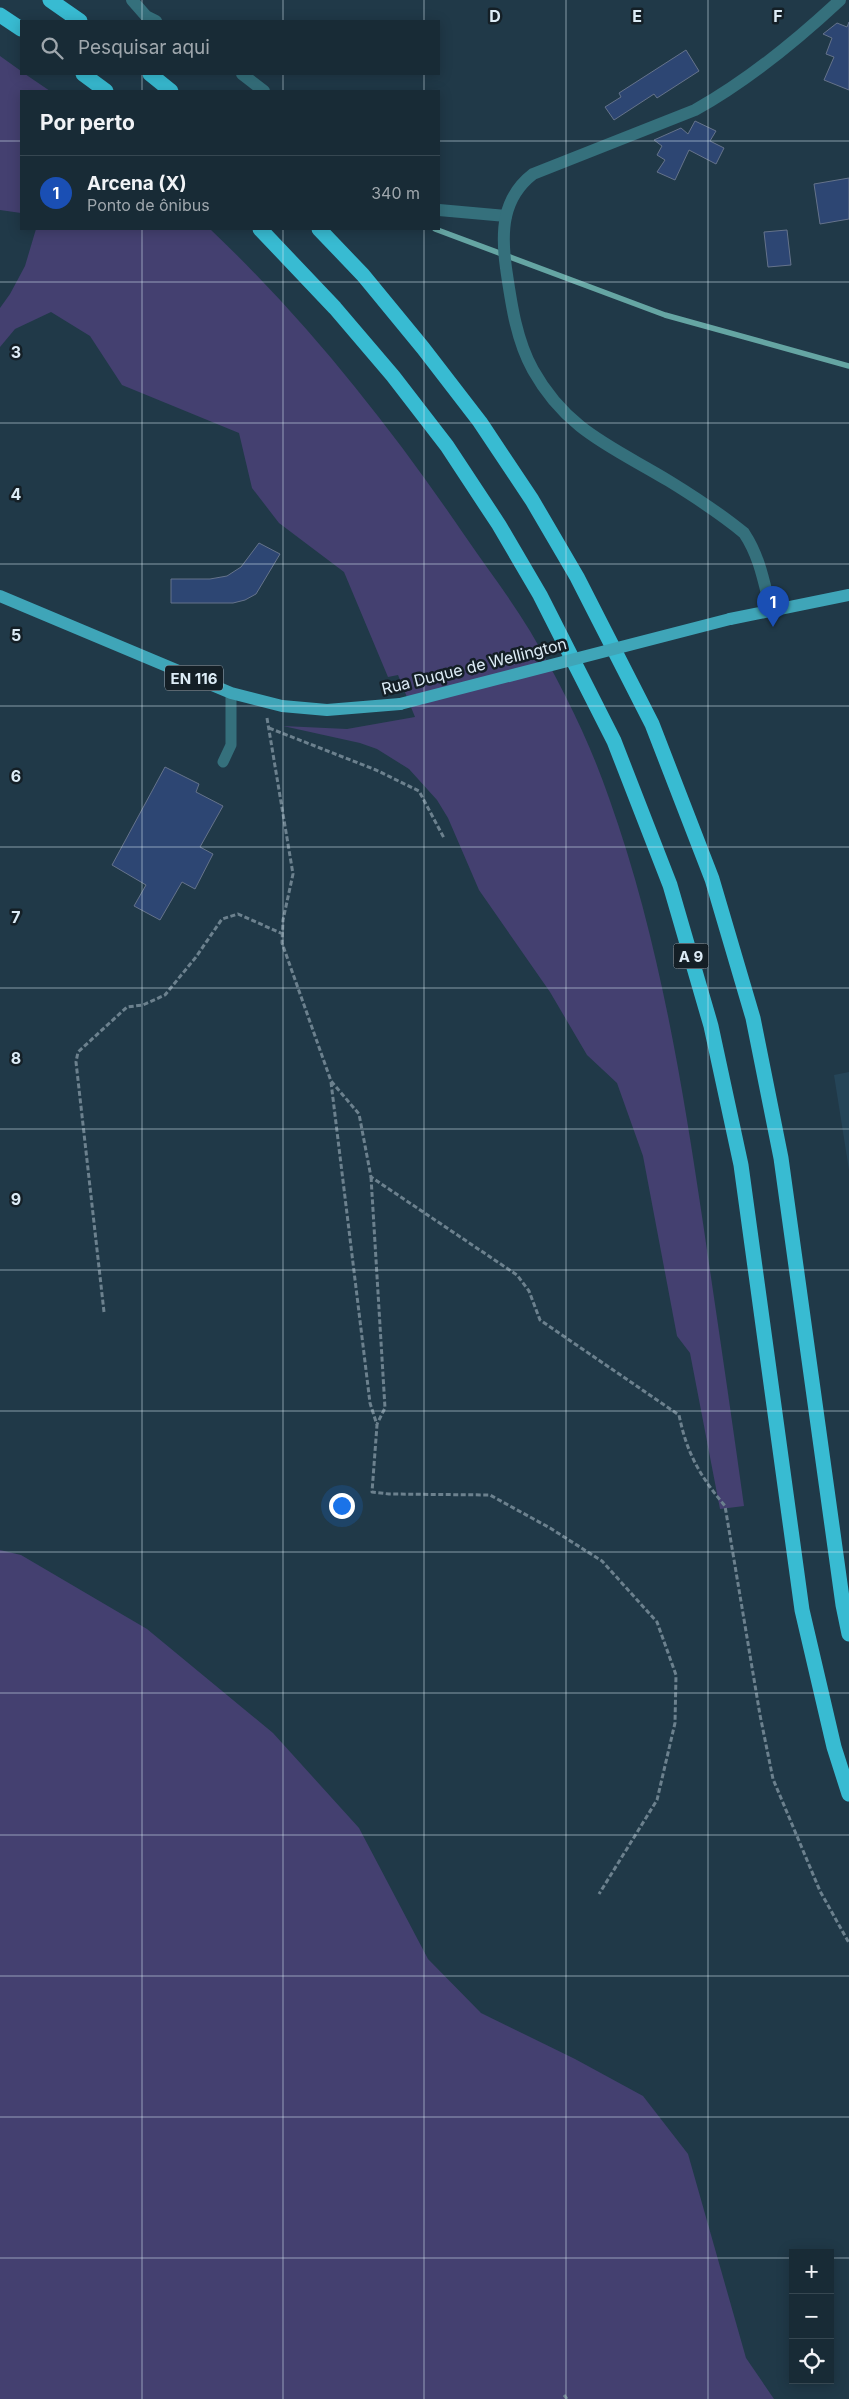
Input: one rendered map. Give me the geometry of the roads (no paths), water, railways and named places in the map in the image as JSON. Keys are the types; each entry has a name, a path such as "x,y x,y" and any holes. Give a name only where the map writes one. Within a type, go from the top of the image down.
{"highway":[{"path":"50,0 79,20"},
{"path":"0,15 20,28"},
{"path":"84,75 105,90"},
{"path":"151,75 171,90"},
{"name":"A 9","path":"261,230 336,308 393,376 447,446 499,525 540,595 614,741 670,885 712,1026 741,1166 802,1610 834,1747 849,1794"},
{"name":"A 9","path":"320,230 363,275 423,348 480,422 532,500 577,577 652,724 712,879 753,1018 781,1158 843,1605 849,1634"}],"main road":[{"name":"Rua Duque de Wellington","path":"0,596 231,694 282,706 326,710 400,704 730,619 849,595"}],"street":[{"path":"132,0 146,16 154,20"},
{"path":"771,610 760,565 753,546 744,533 669,481 579,427 554,402 532,370 524,351 513,310 504,243 506,216 510,201 516,190 532,174 673,121 702,107 804,33 840,0"},
{"path":"243,75 263,90"},
{"path":"440,210 506,216"}],"lane":[{"path":"223,762 231,745 231,694"}],"waterway":[{"path":"438,230 665,315 849,366"}],"place":[{"name":"Arcena (X)","path":"773,627"}]}
